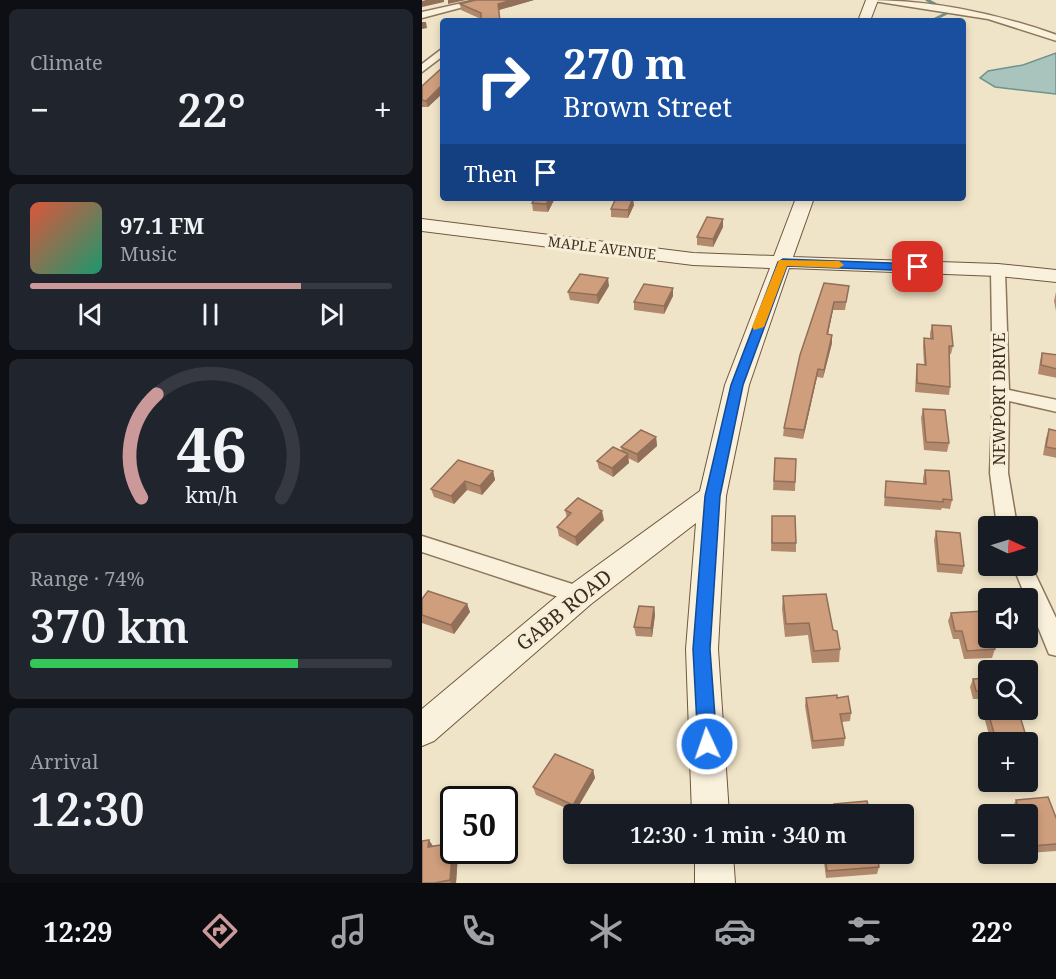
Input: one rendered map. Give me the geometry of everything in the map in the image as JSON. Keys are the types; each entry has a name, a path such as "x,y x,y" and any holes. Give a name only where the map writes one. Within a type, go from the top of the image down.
{"street":[{"path":"422,15 486,0"},
{"path":"865,18 872,0 971,12 1011,21 1056,38"},
{"path":"437,12 446,18"},
{"path":"422,69 440,54"},
{"path":"710,804 702,649 712,496 737,385 804,201"},
{"name":"MAPLE AVENUE","path":"422,225 693,259 998,270 1056,276"},
{"name":"NEWPORT DRIVE","path":"998,270 1001,394 999,473 1005,516"},
{"path":"1001,394 1056,406"},
{"name":"GABB ROAD","path":"422,730 580,595 712,496"},
{"path":"422,544 580,595"},
{"path":"1027,576 1056,647"},
{"path":"714,864 715,883"}],"water":[{"path":"1056,53 1056,94 995,87 980,78 988,71 1023,65"}],"building":[{"path":"476,0 512,0 498,4 500,18 481,18 481,13 460,4"},
{"path":"440,70 440,87 426,101 422,100 422,86"},
{"path":"533,201 548,201 546,204 532,203"},
{"path":"615,201 632,201 628,210 611,209"},
{"path":"707,217 723,219 713,239 697,237"},
{"path":"580,274 608,278 597,295 568,292"},
{"path":"824,283 849,286 846,302 834,302 827,334 832,335 824,370 818,369 804,430 784,428 800,355"},
{"path":"644,284 673,288 664,306 634,302"},
{"path":"932,325 951,326 953,346 949,346 950,387 917,383 917,364 926,365 924,338 933,339"},
{"path":"1042,353 1057,355 1057,369 1041,365"},
{"path":"923,409 945,410 949,443 926,442"},
{"path":"1049,429 1057,431 1057,449 1046,447"},
{"path":"641,430 656,437 637,454 621,447"},
{"path":"613,447 628,454 612,468 597,461"},
{"path":"775,458 796,459 795,482 774,481"},
{"path":"458,460 493,471 480,486 465,481 451,496 431,489"},
{"path":"925,470 949,471 952,500 943,499 943,502 885,497 886,481 926,484"},
{"path":"578,498 602,511 575,537 557,527 571,513 565,510"},
{"path":"772,516 795,516 796,543 772,543"},
{"path":"936,531 960,533 964,566 939,564"},
{"path":"428,591 467,604 451,625 422,615 422,599"},
{"path":"826,594 833,630 837,631 840,649 814,651 809,623 786,624 783,596"},
{"path":"639,606 654,607 651,628 634,627"},
{"path":"978,611 978,648 995,649 967,651 962,631 955,631 951,613"},
{"path":"973,679 978,679 978,691 976,691"},
{"path":"837,695 837,698 848,696 851,713 840,714 845,738 813,741 806,698"},
{"path":"990,720 1021,720 1025,732 994,732"},
{"path":"555,754 593,770 574,804 533,787"},
{"path":"1048,797 1057,820 1057,844 1038,845 1038,804 1017,804 1016,800"},
{"path":"867,801 868,804 834,804"},
{"path":"429,840 428,847 440,845 440,864 451,864 450,880 422,883 422,841"},
{"path":"826,864 879,864 879,867 827,871"}],"waterway":[{"path":"927,0 935,4"},
{"path":"937,18 949,12 944,9"}],"slow traffic":[{"path":"758,327 783,262 839,265"}],"route":[{"path":"707,744 702,649 712,496 737,385 783,262 918,267"}]}
